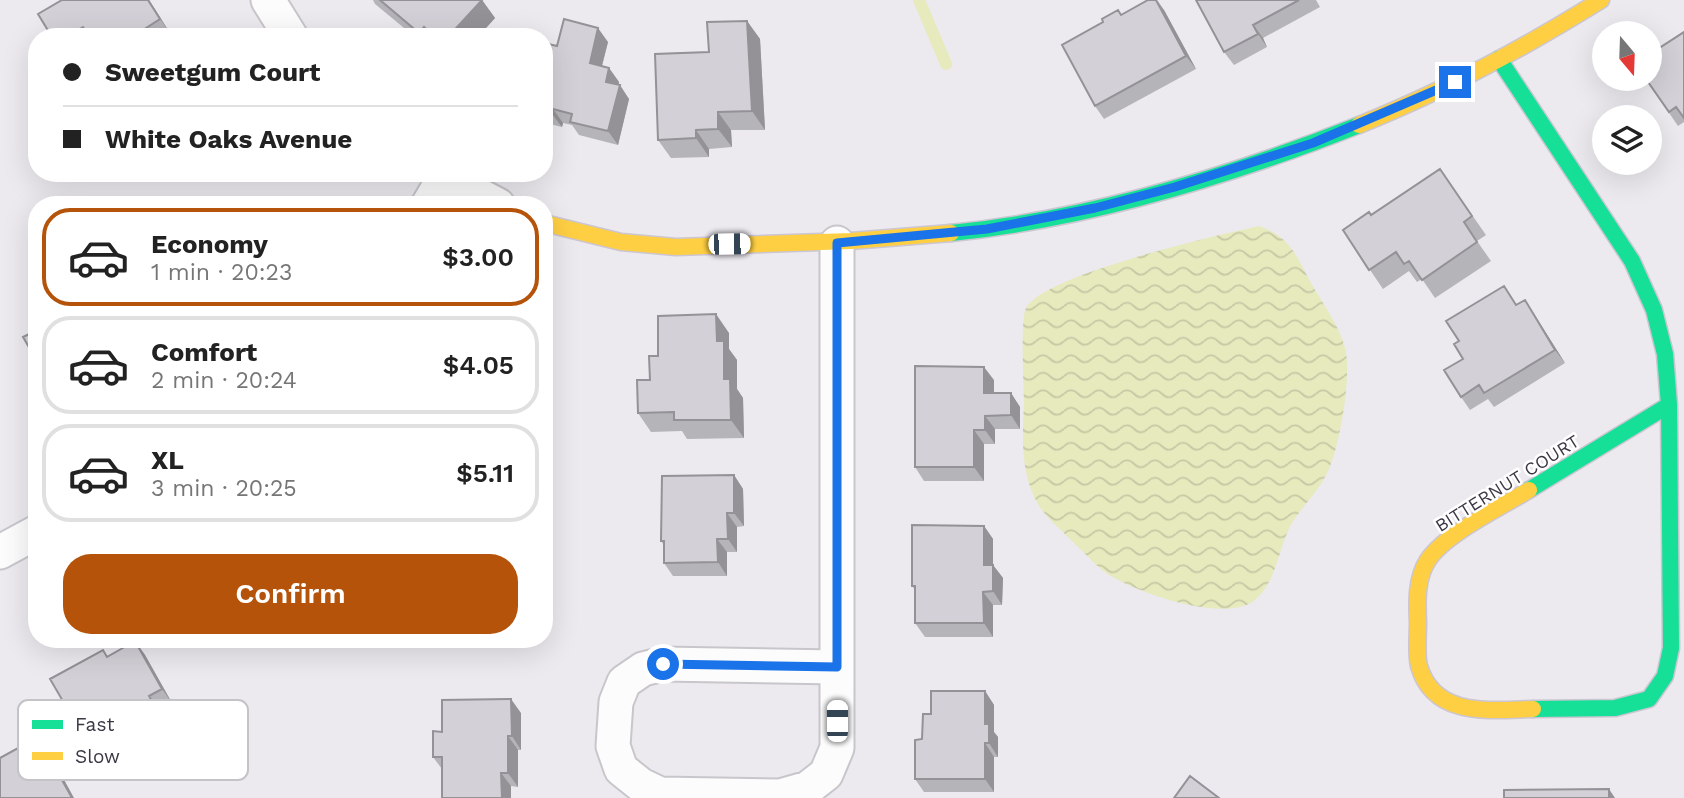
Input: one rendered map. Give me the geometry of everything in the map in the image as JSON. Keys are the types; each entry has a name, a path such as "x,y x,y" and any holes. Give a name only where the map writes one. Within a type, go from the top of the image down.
{"street":[{"path":"268,0 285,28"},
{"path":"553,226 576,233 649,246 837,243 987,229 1095,208 1201,180 1313,143 1433,93 1499,59 1601,0"},
{"name":"BITTERNUT COURT","path":"1499,59 1632,261 1656,321 1665,354 1669,405 1671,648 1665,676 1649,699 1615,708 1487,710 1457,706 1433,693 1419,665 1417,593 1427,561 1448,540 1669,405"},
{"path":"436,185 470,196"},
{"path":"837,243 837,667 836,748 826,774 808,788 780,796 660,794 641,785 621,769 613,746 616,702 624,682 643,668 663,664 837,667"},
{"path":"0,552 28,537"}],"water":[{"path":"1259,226 1279,236 1291,248 1339,331 1347,360 1344,410 1337,445 1328,471 1321,485 1292,523 1263,591 1256,599 1242,606 1224,609 1202,607 1155,596 1102,570 1049,518 1037,502 1027,475 1023,447 1024,315 1026,308 1039,295 1096,270 1172,247"}],"building":[{"path":"62,0 148,0 160,19 146,28 47,28 38,14"},
{"path":"380,0 482,0 456,28 413,28"},
{"path":"1148,0 1156,0 1186,56 1095,106 1062,45 1103,22 1102,19 1118,10 1121,15"},
{"path":"1196,0 1299,0 1253,25 1258,34 1224,52"},
{"path":"564,19 598,28 590,63 609,68 606,82 620,85 608,131 570,122 572,114 553,109 553,45 557,46"},
{"path":"747,21 752,111 718,112 718,129 696,130 696,138 658,140 655,54 709,52 707,22"},
{"path":"1684,32 1684,118 1676,107 1669,112 1654,91 1662,91 1662,46"},
{"path":"1440,169 1472,216 1464,222 1477,242 1422,280 1409,261 1404,264 1396,252 1369,270 1343,230 1369,212 1371,215"},
{"path":"1504,286 1516,305 1525,300 1555,350 1484,393 1479,385 1461,397 1444,370 1463,359 1454,344 1459,341 1446,321"},
{"path":"716,314 717,341 724,341 724,379 730,379 731,420 674,420 674,412 638,413 637,380 650,380 649,356 658,356 658,316"},
{"path":"915,366 984,367 984,393 1011,393 1011,415 985,416 985,430 974,430 974,467 915,467"},
{"path":"734,475 734,513 727,513 728,539 717,539 718,562 664,563 664,541 661,541 662,476"},
{"path":"912,525 984,526 984,565 993,565 993,591 983,592 984,623 915,623"},
{"path":"123,648 139,648 162,689 149,696 151,700 62,700 50,679 103,650 107,657"},
{"path":"931,691 985,691 985,724 989,724 989,743 985,743 985,779 915,779 915,740 922,739 923,714 931,714"},
{"path":"511,699 512,736 508,736 508,773 501,773 502,798 442,798 442,757 433,757 433,731 442,732 442,700"},
{"path":"18,748 18,780 62,780 72,798 0,798 0,758"},
{"path":"1190,776 1219,798 1174,798"},
{"path":"1609,789 1609,798 1504,798 1504,790"}],"waterway":[{"path":"919,0 946,64"}],"traffic: fast":[{"path":"1499,59 1632,261 1654,310 1665,354 1669,405 1529,490"},
{"path":"951,233 1055,217 1158,193 1210,178 1359,125"},
{"path":"1533,709 1615,708 1649,699 1665,676 1671,648 1669,405"}],"traffic: slow":[{"path":"1359,125 1483,68 1601,0"},
{"path":"553,225 621,242 676,247 851,241 951,233"},
{"path":"1529,490 1447,540 1428,560 1418,591 1417,650 1419,666 1426,683 1437,695 1450,703 1482,710 1533,709"}],"route":[{"path":"663,664 837,667 837,243 987,229 1095,208 1201,180 1313,143 1455,82"}]}
